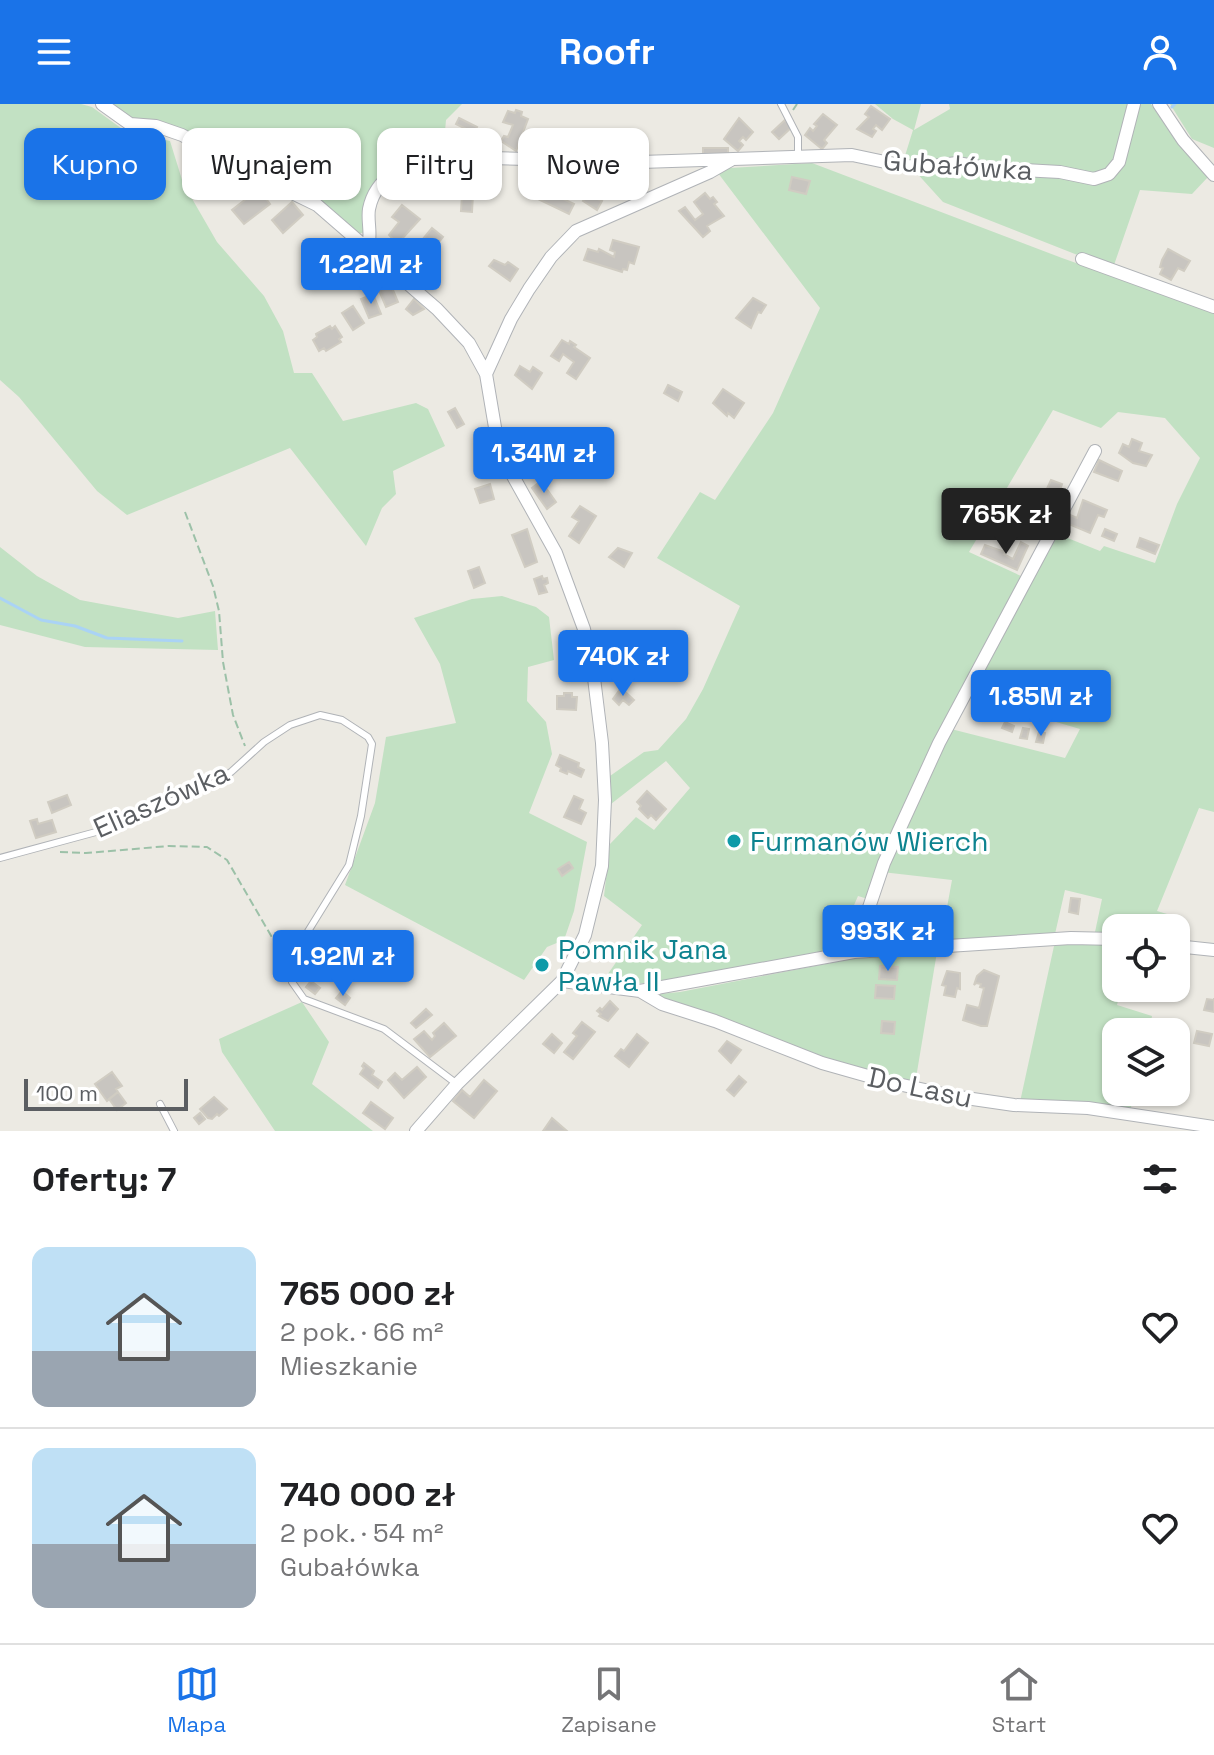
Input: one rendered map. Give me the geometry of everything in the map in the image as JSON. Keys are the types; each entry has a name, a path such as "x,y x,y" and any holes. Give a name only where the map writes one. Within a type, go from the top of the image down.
{"street":[{"path":"102,104 130,124 156,126 182,135 317,205 437,309 469,343 486,374 499,451 556,553 578,608 594,678 605,800 602,866 585,935 562,981 457,1084 416,1131"},
{"name":"Gubałówka","path":"368,247 371,237 369,210 377,187 398,169 425,159 641,162 852,155 904,166 957,163 986,168 1060,172 1094,179 1109,174 1119,162 1134,104"},
{"path":"1159,104 1183,140 1213,171"},
{"name":"Gubałówka","path":"486,374 511,319 529,289 551,257 576,231 731,160"},
{"path":"1082,259 1214,307"},
{"path":"856,946 884,863 939,743 1095,451"},
{"path":"562,981 640,991 856,946 1102,939"},
{"path":"1190,947 1214,950"},
{"name":"Do Lasu","path":"640,991 662,1004 822,1063 889,1082 1014,1105 1088,1108 1214,1127"}],"lane":[{"path":"781,104 798,137 798,155"},
{"name":"Eliaszówka","path":"0,858 96,832 208,786 231,772 290,725 320,715 342,720 368,737 372,744 361,816 349,865 303,937 290,965"},
{"path":"290,965 292,982 304,999 384,1029 457,1084"},
{"path":"160,1104 174,1131"}],"path":[{"path":"185,512 213,586 233,715 250,754"},
{"path":"41,846 63,853 169,846 207,847 227,860 276,948 290,965"},
{"path":"856,946 897,921"}],"green space":[{"path":"0,104 81,104 92,107 121,128 24,128 24,200 166,200 166,140 170,141 182,180 182,200 193,200 217,242 264,296 283,331 294,373 312,373 343,421 416,403 428,409 445,446 393,471 396,494 382,508 366,546 290,448 127,515 97,491 19,397 0,380"},
{"path":"111,104 462,104 446,120 445,128 377,128 377,196 366,232 357,234 317,200 361,200 361,128 182,128 182,140 166,133 166,128 154,128"},
{"path":"875,104 921,104 914,130 950,109 949,104 1151,104 1173,137 1208,177 1192,194 1140,190 1114,265 1080,256 943,202 904,159 913,130"},
{"path":"1170,104 1214,104 1214,148 1192,139"},
{"path":"812,163 1214,312 1214,812 1199,808 1157,911 1167,914 1102,914 1102,933 1095,932 1102,899 1065,890 1055,934 941,940 952,880 882,872 951,729 1065,758 1080,729 968,696 1055,533 1100,551 1104,546 1155,563 1177,504 1200,458 1165,418 1118,412 1101,428 1053,410 969,552 1021,576 942,726 868,899 858,896 835,949 690,980 660,983 603,981 642,925 604,896 610,844 636,817 654,830 690,788 666,761 611,804 610,776 644,752 658,750 686,719 703,689 740,606 657,558 700,492 715,500 773,413 820,308 718,173 730,168"},
{"path":"0,547 37,576 80,600 178,618 215,611 218,650 85,647 0,625"},
{"path":"502,596 536,607 549,617 554,660 528,667 527,701 546,722 552,754 529,813 587,842 574,911 564,940 547,947 524,980 345,885 375,803 386,737 456,723 440,664 414,618 472,599"},
{"path":"1102,944 1102,1002 1118,1002 1117,1005 1152,1016 1102,1018 1102,1106 1131,1106 1130,1111 1020,1102 1054,946"},
{"path":"937,952 915,1084 856,1071 657,997 659,994 851,959"},
{"path":"302,1002 329,1042 312,1084 373,1131 275,1131 222,1052 219,1039"}],"building":[{"path":"871,106 890,119 882,130 876,125 872,137 857,129 869,117 865,114"},
{"path":"516,110 522,112 521,116 528,119 525,128 518,128 516,151 502,142 504,136 508,137 513,125 503,122 508,111 515,113"},
{"path":"823,114 837,125 824,140 827,143 822,149 805,135 810,128 813,131 817,126 814,124"},
{"path":"459,118 477,127 464,128 456,124"},
{"path":"739,118 753,132 746,140 743,137 739,141 743,145 738,151 724,139"},
{"path":"785,120 792,127 779,139 772,132"},
{"path":"703,148 728,148 728,153 703,154"},
{"path":"792,177 810,181 806,194 789,190"},
{"path":"705,193 710,199 713,197 717,202 714,204 724,216 707,226 710,231 703,237 679,211 685,207 695,220 703,214 694,202"},
{"path":"245,200 267,200 270,204 244,224 232,210"},
{"path":"462,200 473,200 472,212 461,211"},
{"path":"540,200 565,200 574,204 569,214"},
{"path":"600,200 602,201 597,210 583,201"},
{"path":"292,202 303,215 283,233 272,220"},
{"path":"402,205 420,219 396,248 389,242 392,238 389,235 399,222 392,217"},
{"path":"432,228 443,237 427,257 430,259 419,268 411,262 414,258 410,255 416,247 420,250 426,243 422,240"},
{"path":"613,240 639,247 634,264 629,262 627,270 623,269 622,272 584,260 588,249 598,252 599,249 614,257 615,252 610,250"},
{"path":"1168,249 1190,261 1184,271 1178,268 1171,280 1160,274"},
{"path":"494,260 505,265 508,262 518,269 510,281 489,266"},
{"path":"390,283 398,302 386,307 378,288"},
{"path":"373,294 381,314 369,318 361,299"},
{"path":"753,298 766,305 761,313 758,312 751,328 736,318"},
{"path":"414,299 424,309 413,315 406,309"},
{"path":"353,306 364,323 353,330 342,313"},
{"path":"330,326 332,329 335,326 342,337 339,339 341,342 326,351 324,348 319,351 313,340 316,334"},
{"path":"562,340 569,344 570,341 590,358 576,379 567,373 574,362 563,354 559,361 551,356"},
{"path":"520,366 530,372 533,367 542,373 532,389 515,375"},
{"path":"668,385 682,392 678,401 664,393"},
{"path":"723,389 744,403 734,418 728,413 727,416 713,403"},
{"path":"455,408 464,424 457,428 448,412"},
{"path":"1132,439 1142,443 1139,451 1152,455 1146,466 1133,463 1119,453 1123,444 1129,447"},
{"path":"1099,460 1122,471 1118,481 1094,472"},
{"path":"1051,480 1062,484 1052,514 1042,510"},
{"path":"541,481 556,502 547,509 532,488"},
{"path":"490,484 494,499 480,503 475,489"},
{"path":"1083,500 1107,510 1104,517 1098,515 1090,533 1064,522 1068,514 1077,518"},
{"path":"580,506 596,516 579,543 569,536 579,521 572,517"},
{"path":"527,529 537,562 525,567 512,535"},
{"path":"1105,529 1117,534 1114,541 1102,536"},
{"path":"1140,538 1159,545 1155,554 1137,547"},
{"path":"1021,542 1028,546 1017,570 981,554 985,545 1005,552 1013,559"},
{"path":"618,548 632,553 624,567 609,557"},
{"path":"479,567 485,583 474,588 468,571"},
{"path":"542,576 543,579 547,578 548,583 544,585 547,592 539,594 534,579"},
{"path":"621,688 634,700 629,705 623,700 619,705 613,699"},
{"path":"564,693 577,697 576,710 557,709 557,696 564,696"},
{"path":"1005,722 1014,726 1012,732 1002,728"},
{"path":"1023,728 1029,729 1027,739 1020,738"},
{"path":"1039,732 1045,733 1043,743 1036,742"},
{"path":"560,755 579,763 578,767 584,770 581,777 560,771 561,768 556,765"},
{"path":"647,791 666,809 656,820 651,815 648,818 639,809 641,806 637,802"},
{"path":"67,795 71,805 52,813 48,802"},
{"path":"574,796 583,800 579,809 586,813 581,824 564,817"},
{"path":"37,819 38,824 52,820 56,832 36,838 30,821"},
{"path":"569,862 573,868 562,876 558,869"},
{"path":"1071,898 1080,899 1078,914 1069,912"},
{"path":"897,914 916,915 921,918 921,924 897,928"},
{"path":"329,954 349,965 336,980 321,964"},
{"path":"880,966 898,967 897,980 879,979"},
{"path":"984,970 999,976 987,1026 981,1026 963,1020 967,1005 979,1008 984,988 980,987 981,984 974,985 977,976"},
{"path":"947,971 960,973 960,989 957,988 955,997 944,995 946,986 942,985"},
{"path":"311,981 320,988 315,994 306,987"},
{"path":"876,985 895,986 894,999 875,998"},
{"path":"342,991 350,998 345,1005 336,998"},
{"path":"1207,999 1214,1000 1214,1012 1204,1010"},
{"path":"610,1001 618,1009 608,1021 597,1011"},
{"path":"426,1009 432,1015 416,1028 411,1023"},
{"path":"882,1021 895,1022 894,1034 881,1033"},
{"path":"582,1022 595,1032 573,1059 564,1052 577,1036 573,1033"},
{"path":"444,1023 456,1036 430,1057 414,1039 424,1031 432,1040 435,1036 433,1033"},
{"path":"1197,1031 1212,1034 1209,1046 1194,1043"},
{"path":"552,1034 562,1043 554,1053 543,1044"},
{"path":"637,1034 648,1043 629,1067 615,1056 621,1049 624,1051"},
{"path":"727,1041 741,1050 731,1063 719,1051"},
{"path":"364,1063 374,1071 372,1075 382,1082 378,1088 360,1074"},
{"path":"417,1067 426,1077 404,1098 388,1080 395,1073 402,1080"},
{"path":"112,1072 122,1086 107,1101 95,1084"},
{"path":"739,1076 746,1082 734,1096 727,1090"},
{"path":"484,1080 497,1091 474,1118 453,1101 462,1090 470,1097"},
{"path":"118,1092 126,1103 117,1110 109,1099"},
{"path":"214,1097 227,1109 212,1119 200,1109"},
{"path":"371,1102 393,1118 385,1129 363,1113"},
{"path":"200,1113 205,1119 199,1124 194,1118"},
{"path":"552,1118 567,1131 543,1131"}],"waterway":[{"path":"1172,107 1175,104"},
{"path":"0,598 41,620 75,626 107,638 182,641"}],"place":[{"name":"Furmanów Wierch","path":"734,841"},
{"name":"Pomnik Jana Pawła II","path":"542,965"}]}
